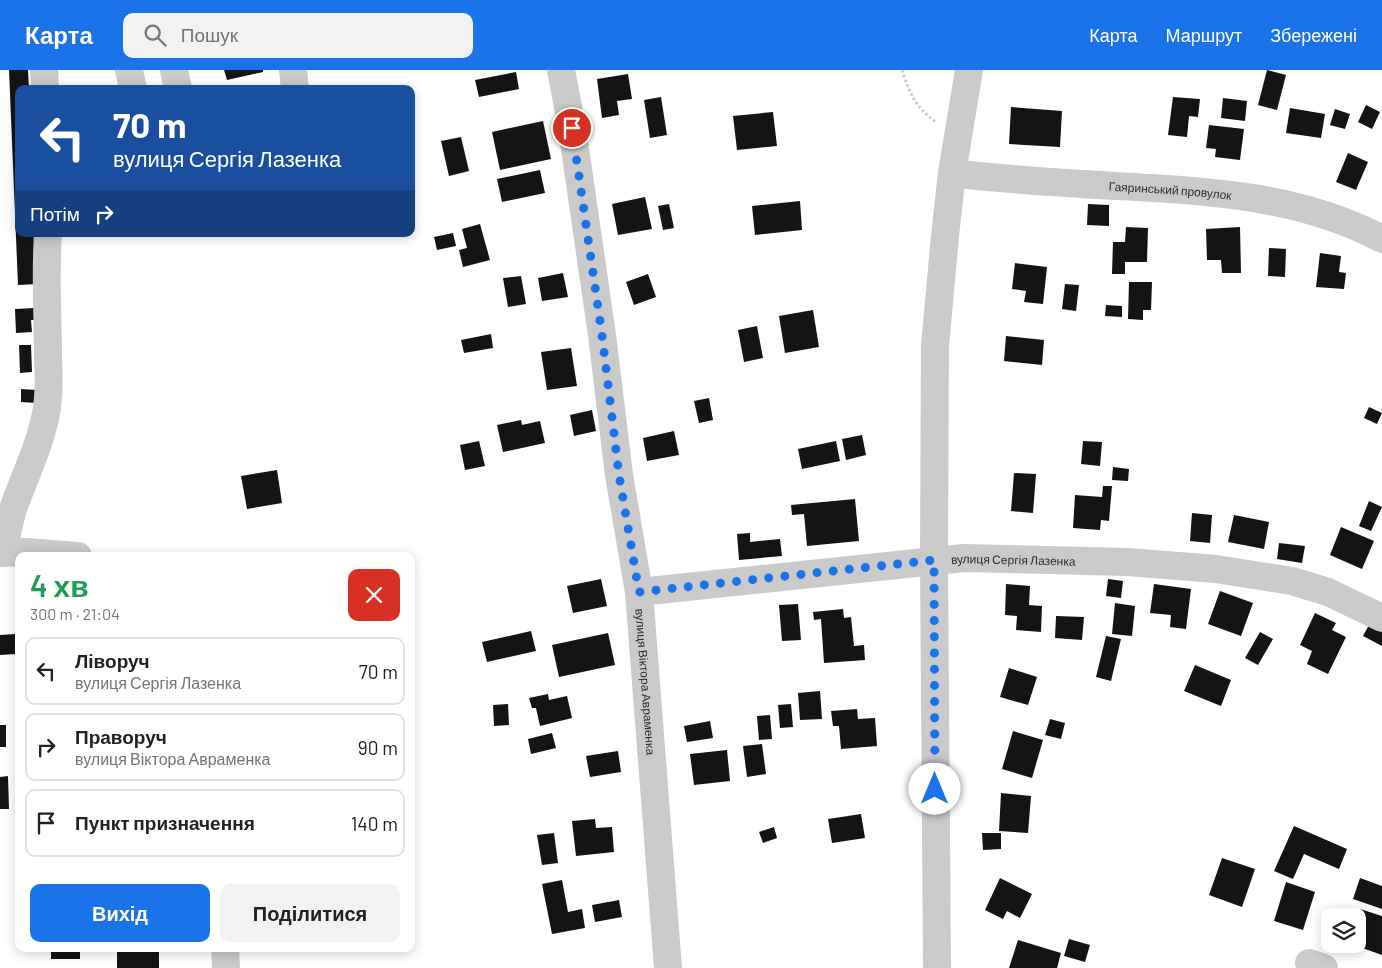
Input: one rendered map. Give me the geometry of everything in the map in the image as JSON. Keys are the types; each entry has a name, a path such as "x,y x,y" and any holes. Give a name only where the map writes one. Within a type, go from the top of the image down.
{"street":[{"path":"44,70 46,85"},
{"path":"130,70 133,85"},
{"path":"174,70 177,85"},
{"path":"293,70 296,85"},
{"name":"вулиця Віктора Авраменка","path":"561,70 602,335 619,475 639,592 668,968"},
{"path":"938,968 934,560 935,346 938,294 952,173 968,70"},
{"name":"Гаяринський провулок","path":"952,173 1045,182 1200,192 1276,201 1336,219 1382,239"},
{"path":"15,552 2,553 14,508 42,433 47,407 48,324 46,281 48,237"},
{"name":"вулиця Сергія Лазенка","path":"639,592 934,560 987,558 1128,562 1216,569 1316,587 1382,618"},
{"path":"225,952 226,968"}],"path":[{"path":"902,70 916,105 940,125 958,134"}],"building":[{"path":"9,70 28,70 29,85 15,85 15,213"},
{"path":"224,70 263,70 263,72 227,80"},
{"path":"1267,70 1286,75 1277,110 1258,105"},
{"path":"516,72 519,89 479,97 475,80"},
{"path":"628,74 632,99 617,101 619,115 602,118 597,79"},
{"path":"661,97 667,135 650,138 644,100"},
{"path":"1173,97 1200,99 1198,117 1189,116 1187,137 1168,135"},
{"path":"1223,98 1247,101 1245,121 1221,118"},
{"path":"1366,105 1380,112 1372,129 1358,122"},
{"path":"1011,107 1062,111 1060,147 1009,144"},
{"path":"1290,108 1325,114 1321,138 1286,133"},
{"path":"1335,109 1350,114 1345,129 1330,125"},
{"path":"773,112 777,146 737,150 733,116"},
{"path":"543,121 551,159 500,170 492,132"},
{"path":"1209,125 1244,129 1240,160 1215,157 1216,149 1206,148"},
{"path":"461,137 469,171 449,176 441,141"},
{"path":"1348,153 1368,162 1356,190 1336,182"},
{"path":"540,170 545,193 502,202 497,179"},
{"path":"645,197 652,229 618,235 612,204"},
{"path":"800,201 802,230 755,235 752,206"},
{"path":"669,204 674,228 663,230 658,206"},
{"path":"1088,204 1109,205 1109,226 1087,225"},
{"path":"480,224 490,260 463,267 459,250 467,248 462,229"},
{"path":"1126,227 1148,228 1147,262 1125,262 1125,274 1112,274 1113,242 1125,242"},
{"path":"1240,227 1241,273 1222,273 1221,260 1207,260 1206,229"},
{"path":"453,233 456,246 437,250 434,237"},
{"path":"16,237 36,237 38,284 18,285"},
{"path":"1269,248 1286,249 1285,277 1268,276"},
{"path":"1320,253 1341,256 1339,272 1346,273 1344,289 1316,287"},
{"path":"1015,263 1047,267 1043,304 1024,302 1026,291 1012,289"},
{"path":"563,273 568,297 542,301 538,278"},
{"path":"648,274 656,297 634,305 626,282"},
{"path":"521,276 526,304 508,307 503,278"},
{"path":"1129,282 1152,282 1151,310 1143,310 1143,320 1128,319"},
{"path":"1065,284 1079,285 1076,311 1062,309"},
{"path":"1106,305 1122,306 1122,317 1105,316"},
{"path":"34,308 35,320 31,320 32,332 16,333 15,309"},
{"path":"813,310 819,347 785,353 779,316"},
{"path":"757,326 763,358 744,362 738,330"},
{"path":"491,334 493,348 464,353 461,340"},
{"path":"1006,336 1044,340 1042,365 1004,361"},
{"path":"19,345 31,345 32,372 20,373"},
{"path":"571,348 577,386 547,390 541,352"},
{"path":"21,389 37,390 36,403 21,402"},
{"path":"709,398 713,420 699,423 694,401"},
{"path":"1369,407 1382,413 1377,424 1364,418"},
{"path":"592,410 596,431 574,436 570,415"},
{"path":"521,420 522,425 540,421 545,443 503,452 497,425"},
{"path":"674,431 679,455 647,461 643,438"},
{"path":"862,435 866,455 846,460 842,439"},
{"path":"479,441 485,466 465,470 460,445"},
{"path":"836,441 840,461 802,469 798,449"},
{"path":"1083,441 1102,442 1100,466 1081,464"},
{"path":"1113,467 1129,469 1128,481 1112,480"},
{"path":"277,470 282,503 247,509 241,476"},
{"path":"1014,473 1036,474 1033,513 1011,511"},
{"path":"1103,486 1112,486 1109,521 1101,520 1100,530 1073,528 1075,495 1102,497"},
{"path":"855,499 859,541 807,546 804,514 792,515 791,505"},
{"path":"1369,501 1382,507 1371,531 1359,526"},
{"path":"1192,513 1212,515 1210,543 1190,541"},
{"path":"1234,515 1269,522 1264,549 1228,542"},
{"path":"1341,527 1374,541 1362,569 1330,555"},
{"path":"750,533 750,542 780,539 782,556 739,560 737,534"},
{"path":"1279,543 1305,546 1302,563 1277,559"},
{"path":"601,579 607,606 573,613 567,586"},
{"path":"1108,579 1123,581 1121,598 1106,596"},
{"path":"1006,584 1030,586 1029,605 1042,606 1041,632 1016,630 1017,616 1005,615"},
{"path":"1154,584 1191,589 1186,629 1170,627 1171,615 1150,613"},
{"path":"1220,591 1253,603 1241,636 1208,624"},
{"path":"1115,603 1135,606 1132,636 1112,634"},
{"path":"798,604 801,640 782,641 779,605"},
{"path":"843,609 844,618 851,617 854,646 864,645 865,660 824,663 821,619 814,620 813,612"},
{"path":"1315,613 1336,623 1332,630 1346,637 1328,674 1307,664 1312,651 1300,645"},
{"path":"1056,616 1084,617 1082,640 1055,638"},
{"path":"1370,623 1382,630 1382,646 1363,636"},
{"path":"531,631 536,651 487,662 482,642"},
{"path":"1260,632 1273,639 1258,665 1245,658"},
{"path":"608,633 615,665 559,677 552,645"},
{"path":"15,634 15,654 0,655 0,635"},
{"path":"1106,636 1121,639 1111,681 1096,677"},
{"path":"1195,665 1231,680 1221,706 1184,691"},
{"path":"1009,668 1037,677 1028,705 1000,697"},
{"path":"820,691 822,719 800,720 798,693"},
{"path":"548,694 549,700 567,696 572,718 540,726 536,708 532,708 529,698"},
{"path":"508,704 509,725 494,726 493,705"},
{"path":"791,704 793,727 780,728 778,705"},
{"path":"857,709 858,719 875,718 877,746 841,749 839,726 833,726 831,711"},
{"path":"770,715 772,739 759,740 757,716"},
{"path":"1050,719 1065,723 1061,739 1045,735"},
{"path":"710,721 713,738 687,742 684,726"},
{"path":"0,725 6,725 6,747 0,747"},
{"path":"1013,731 1043,740 1032,778 1002,769"},
{"path":"552,733 556,748 531,754 528,739"},
{"path":"762,744 766,774 747,777 743,746"},
{"path":"727,750 730,781 694,785 690,754"},
{"path":"618,751 621,772 590,777 586,756"},
{"path":"8,776 9,809 0,809 0,777"},
{"path":"1001,793 1031,796 1028,833 999,831"},
{"path":"861,814 865,838 832,843 828,819"},
{"path":"595,819 596,828 612,827 614,852 576,856 572,821"},
{"path":"1294,826 1347,849 1339,869 1304,854 1293,879 1274,871"},
{"path":"774,827 777,838 763,843 759,832"},
{"path":"554,833 558,863 542,865 537,835"},
{"path":"982,833 1001,833 1001,849 983,850"},
{"path":"1222,858 1255,869 1242,907 1209,895"},
{"path":"1000,878 1032,894 1020,918 1007,911 1003,919 985,910"},
{"path":"1360,878 1382,886 1382,909 1353,899"},
{"path":"562,880 568,912 582,909 585,928 552,934 542,884"},
{"path":"1286,882 1315,892 1303,930 1274,921"},
{"path":"619,900 622,917 595,922 592,905"},
{"path":"1366,911 1382,916 1382,955 1366,949"},
{"path":"1069,939 1090,945 1085,962 1064,956"},
{"path":"1018,940 1061,953 1057,968 1009,968"},
{"path":"51,952 80,952 80,959 51,959"},
{"path":"117,952 159,952 159,968 117,968"}],"route":[{"path":"572,128 602,335 619,475 639,592 934,560 935,789"}]}
